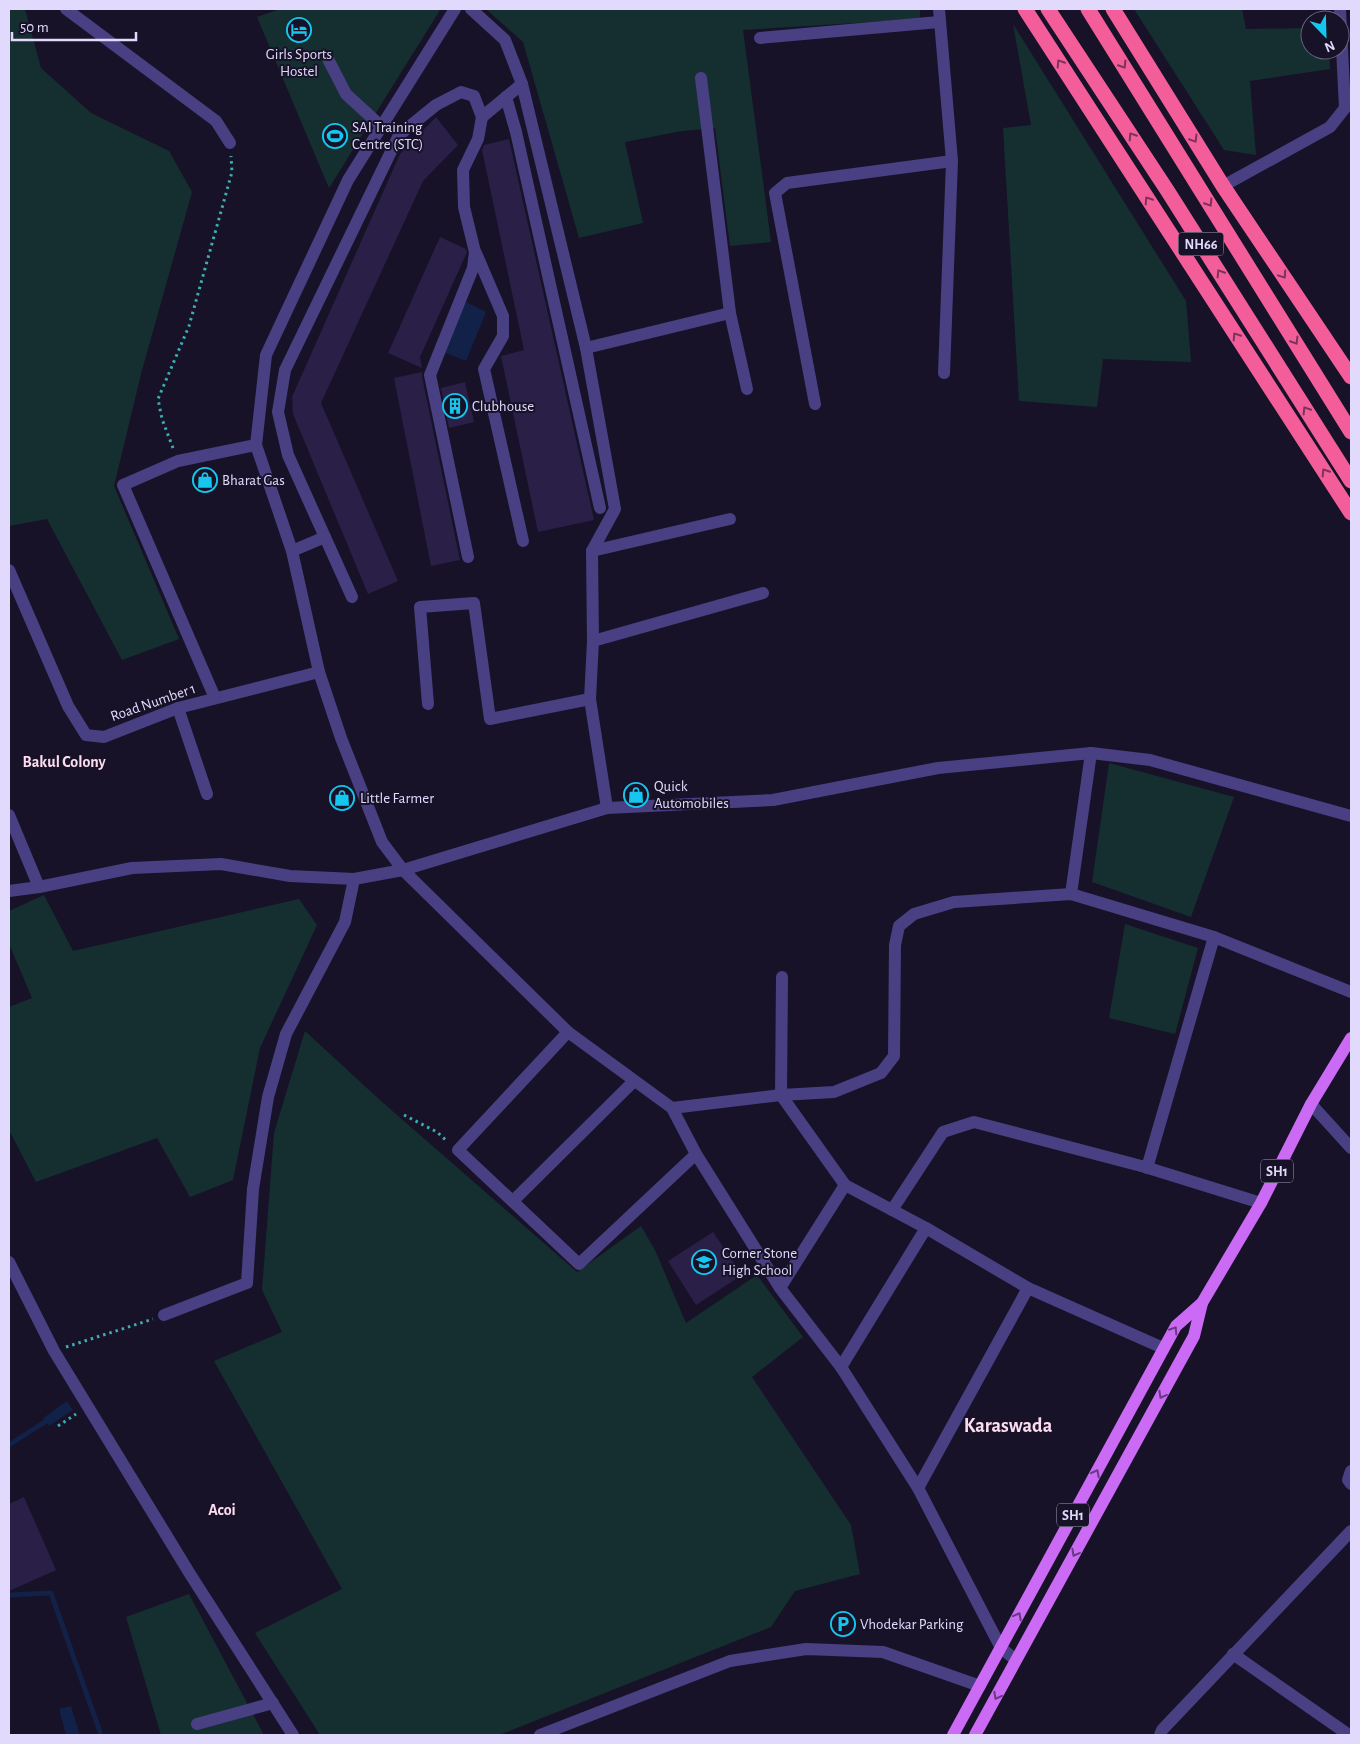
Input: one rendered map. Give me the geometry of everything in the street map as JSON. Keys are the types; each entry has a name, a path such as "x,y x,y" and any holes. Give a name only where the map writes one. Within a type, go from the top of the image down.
{"highway":[{"path":"1025,9 1351,513"},
{"name":"NH66","path":"1048,9 1167,190 1351,481"},
{"name":"NH66","path":"1088,9 1351,432"},
{"path":"1113,9 1223,186 1351,377"}],"main road":[{"name":"SH1","path":"975,1735 1194,1336 1202,1303 1261,1203 1311,1104 1351,1038"},
{"name":"SH1","path":"953,1735 1176,1326 1202,1303"}],"street":[{"path":"66,9 216,121 230,143"},
{"path":"455,9 348,180 266,355 256,445 292,551 319,672 341,738 382,842 403,870 568,1032 672,1108 696,1154 780,1288 841,1367 918,1488 1001,1648 1016,1660"},
{"path":"471,9 505,40 522,84 586,348 614,509 592,551 594,641 590,699 607,808"},
{"path":"939,9 952,161 944,373"},
{"path":"1223,186 1330,127 1345,108 1340,9"},
{"path":"760,38 939,22"},
{"path":"329,62 346,94 382,128"},
{"path":"701,78 730,314 747,388"},
{"path":"482,116 522,84"},
{"path":"352,597 288,455 278,412 286,370 399,135 436,105 462,92 474,96 482,116 478,139 463,170 464,207 475,252 503,316 503,336 484,369 522,541"},
{"path":"506,97 516,132 600,508"},
{"path":"815,404 774,193 787,183 952,161"},
{"path":"468,557 430,375 473,268 475,252"},
{"path":"586,348 730,314"},
{"path":"215,698 123,485 178,461 256,445"},
{"path":"592,551 730,519"},
{"path":"292,551 325,537"},
{"name":"Road Number 1","path":"9,570 68,706 86,735 104,737 178,708 319,672"},
{"path":"594,641 763,593"},
{"path":"428,704 420,607 474,602 490,719 590,699"},
{"path":"178,708 207,794"},
{"path":"1071,894 1090,753"},
{"path":"9,892 132,868 221,864 290,876 354,879 403,870 607,808 773,800 938,768 1090,753 1150,760 1351,816"},
{"path":"9,815 39,887"},
{"path":"164,1315 247,1283 253,1189 268,1097 286,1034 345,922 354,879"},
{"path":"672,1108 781,1095 834,1092 881,1074 894,1056 895,945 899,926 914,914 954,902 1071,894 1214,937 1351,992"},
{"path":"1147,1168 1214,937"},
{"path":"782,977 781,1095 845,1185 926,1228 1028,1288 1164,1348"},
{"path":"568,1032 458,1150 578,1264 696,1154"},
{"path":"513,1201 634,1081"},
{"path":"1311,1104 1351,1148"},
{"path":"892,1210 943,1132 974,1122 1147,1168 1261,1203"},
{"path":"780,1288 845,1185"},
{"path":"841,1367 926,1228"},
{"path":"9,1262 54,1351 87,1407 185,1566 293,1735"},
{"path":"918,1488 1028,1288"},
{"path":"1351,1471 1348,1480 1351,1484"},
{"path":"1160,1735 1162,1730 1232,1654 1351,1531"},
{"path":"540,1735 730,1661 806,1649 883,1652 980,1686"},
{"path":"1232,1654 1349,1735"},
{"path":"197,1724 272,1703"}],"path":[{"path":"178,461 162,419 158,399 189,326 232,172 230,143"},
{"path":"404,1115 437,1132 458,1150"},
{"path":"54,1351 164,1315"},
{"path":"58,1426 87,1407"}],"green space":[{"path":"9,9 25,9 41,68 91,113 169,151 192,192 141,374 114,486 179,639 122,660 47,519 9,526"},
{"name":"SAI Training Centre (STC)","path":"280,9 440,9 329,188 257,17"},
{"path":"486,9 920,9 920,19 743,30 771,242 730,246 715,128 682,131 625,142 643,223 579,238 523,42"},
{"path":"1134,9 1242,9 1246,29 1300,28 1300,60 1330,60 1330,69 1250,81 1256,155 1224,150"},
{"path":"1013,24 1186,301 1191,362 1103,359 1097,407 1019,401 1003,128 1031,125"},
{"path":"1109,763 1234,797 1191,917 1092,882"},
{"path":"44,895 73,951 299,899 317,925 260,1048 233,1180 190,1197 157,1138 36,1182 9,1130 9,1007 32,998 9,944 9,911"},
{"path":"1125,924 1198,948 1175,1034 1109,1018"},
{"path":"305,1031 381,1101 577,1272 641,1226 655,1250 686,1323 757,1275 803,1337 752,1377 851,1525 860,1574 795,1591 771,1627 499,1735 320,1735 255,1633 342,1589 214,1361 282,1332 262,1290 274,1133"},
{"path":"189,1594 264,1735 161,1735 126,1617"}],"water":[{"path":"462,300 486,312 466,361 441,351"},
{"path":"67,1401 73,1410 49,1426 43,1418"},
{"path":"71,1706 80,1735 66,1735 59,1709"}],"building":[{"path":"436,117 458,145 423,181 321,403 398,581 368,594 293,414 292,397 400,154"},
{"path":"509,139 594,520 538,532 501,356 524,350 482,150 484,145"},
{"path":"440,237 466,249 467,252 420,357 422,368 388,353"},
{"path":"422,372 460,560 431,566 394,378"},
{"name":"Clubhouse","path":"465,382 474,422 449,428 441,388"},
{"path":"713,1232 742,1275 696,1305 668,1261"},
{"path":"24,1497 56,1570 9,1591 9,1504"}],"waterway":[{"path":"9,1445 51,1418"},
{"path":"9,1595 51,1593 101,1735"}],"place":[{"name":"Girls Sports Hostel","path":"299,30"},
{"name":"SAI Training Centre (STC)","path":"335,136"},
{"name":"Clubhouse","path":"455,406"},
{"name":"Bharat Gas","path":"205,480"},
{"name":"Quick Automobiles","path":"636,795"},
{"name":"Little Farmer","path":"342,798"},
{"name":"Corner Stone High School","path":"704,1262"},
{"name":"Vhodekar Parking","path":"843,1624"}],"district":[{"name":"Bakul Colony","path":"64,761"},
{"name":"Karaswada","path":"1008,1425"},
{"name":"Acoi","path":"222,1509"}]}
